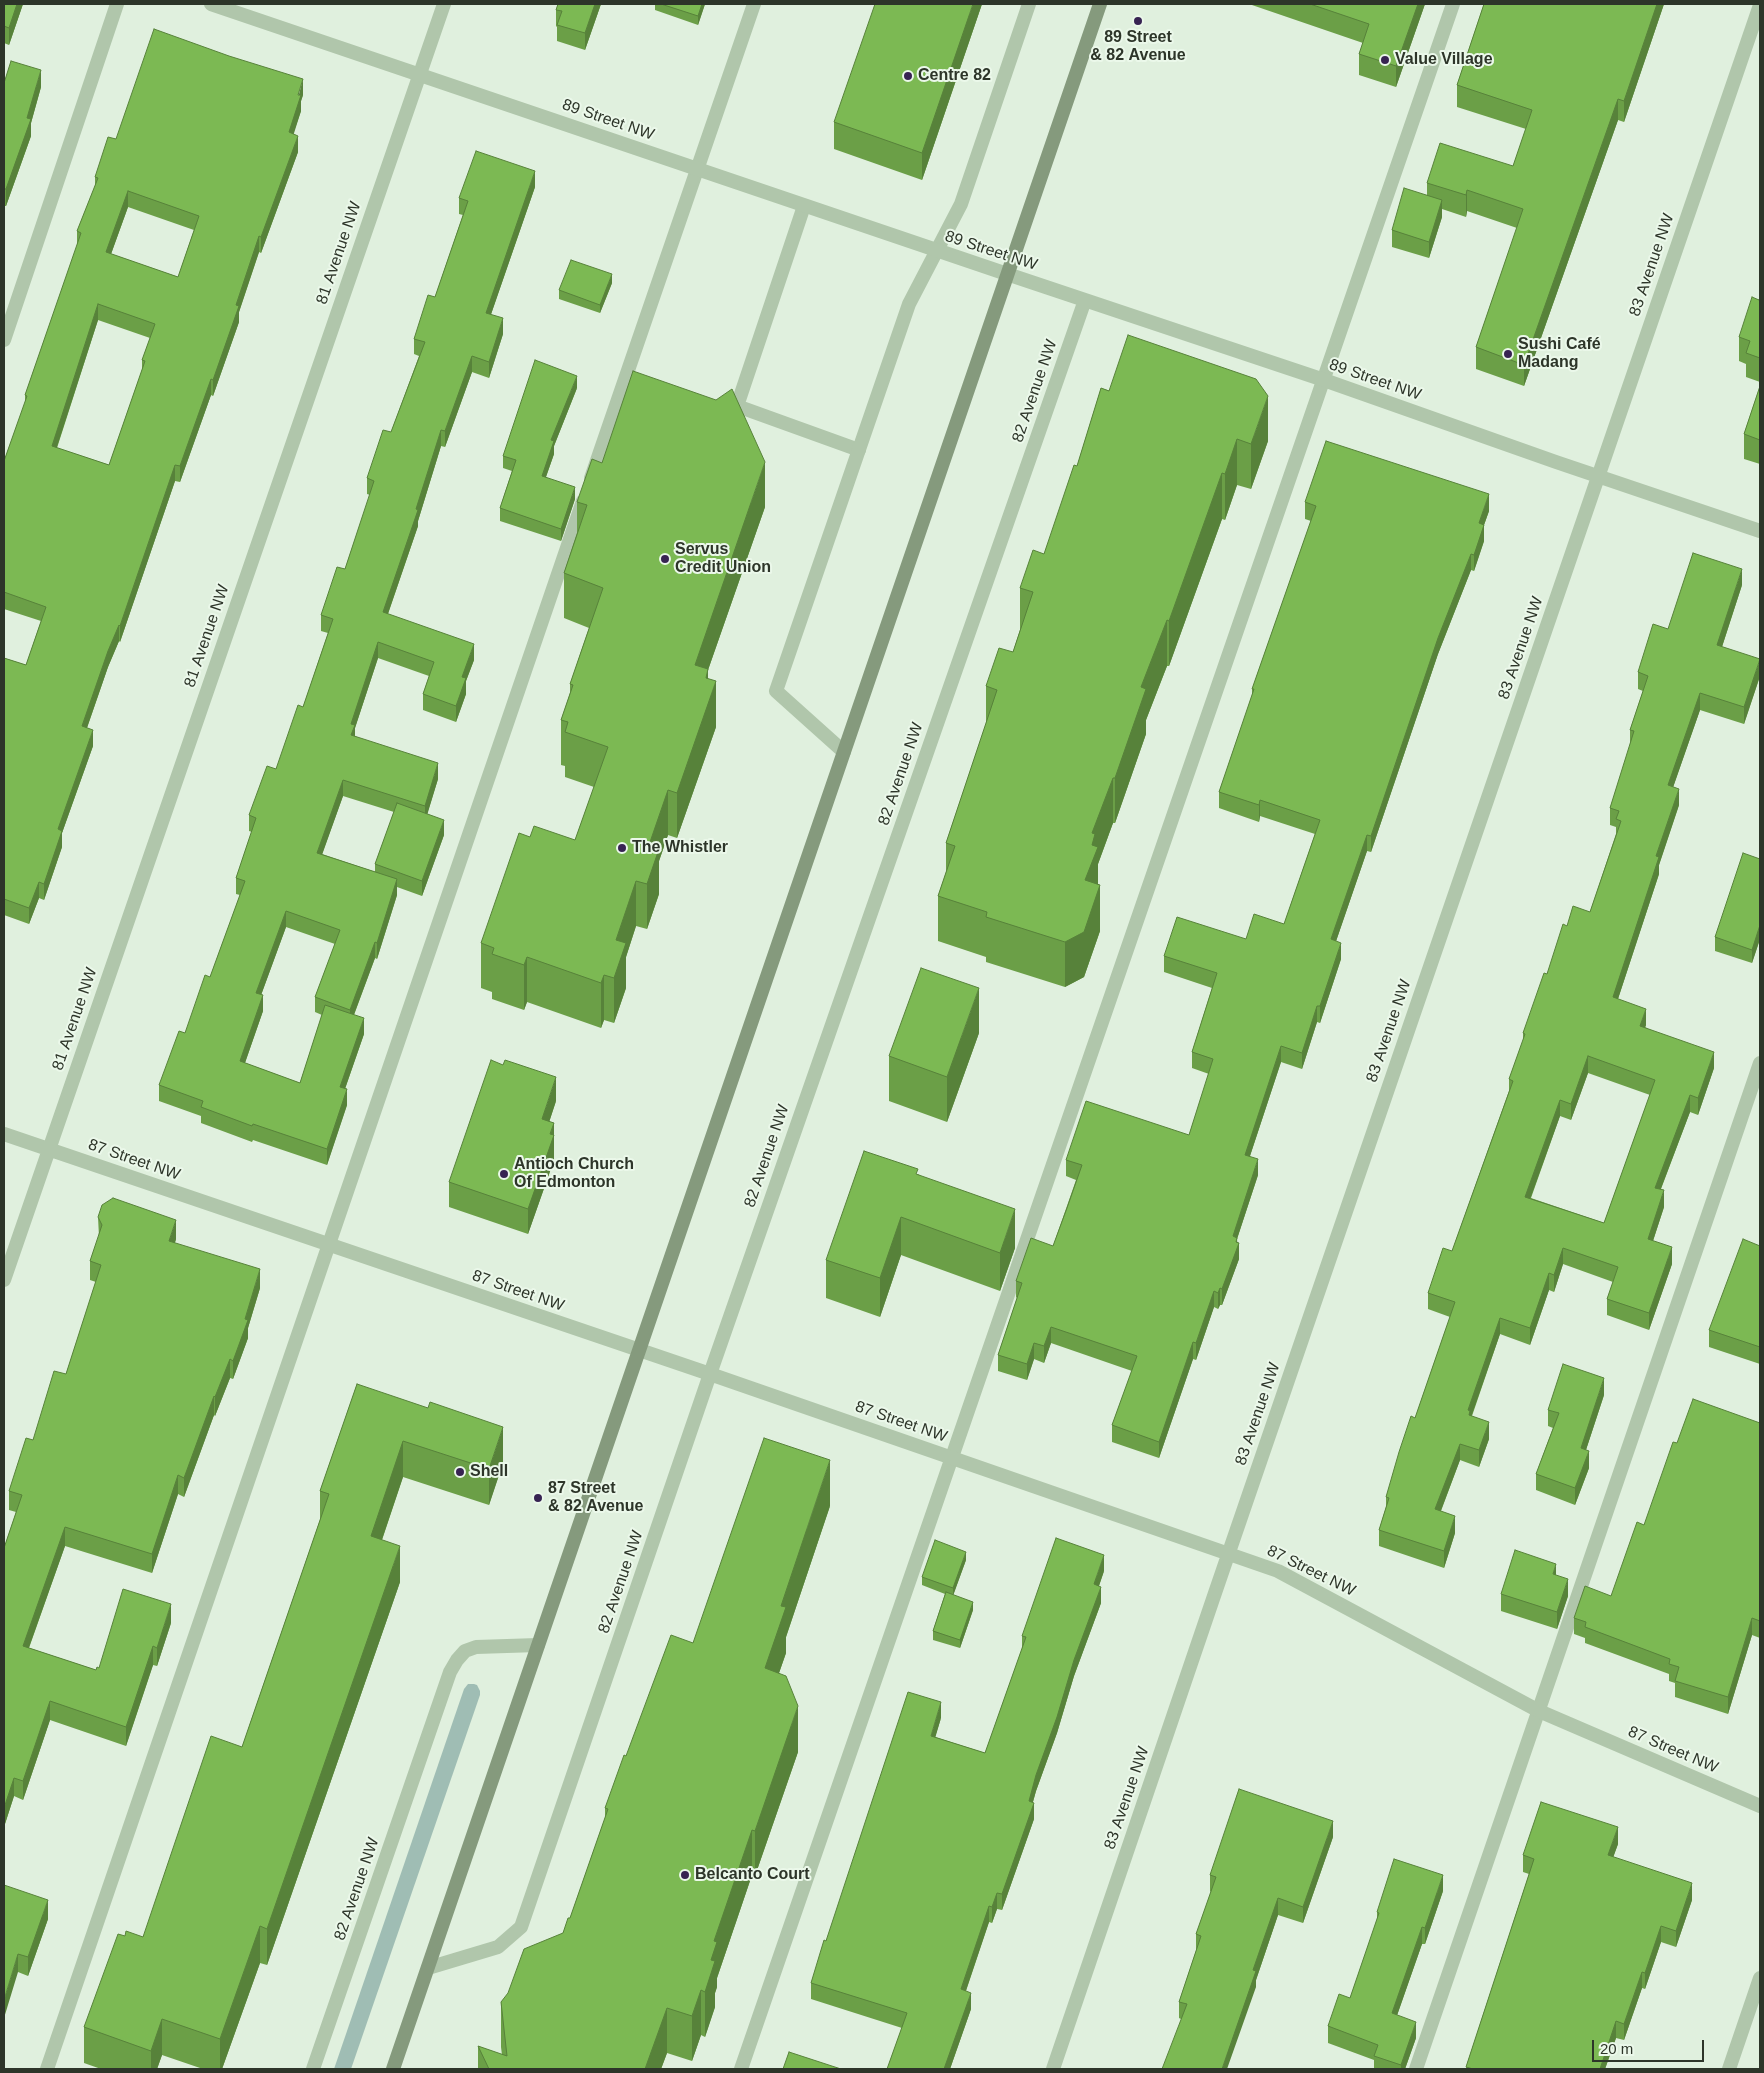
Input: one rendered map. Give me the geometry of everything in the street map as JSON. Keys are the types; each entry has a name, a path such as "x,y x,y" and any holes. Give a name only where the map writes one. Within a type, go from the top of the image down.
{"main road":[{"path":"393,2069 1100,4"}],"street":[{"path":"4,340 117,4"},
{"name":"89 Street NW","path":"211,4 936,251 1324,380 1760,531"},
{"name":"81 Avenue NW","path":"4,1280 444,4"},
{"path":"47,2069 754,4"},
{"path":"844,752 776,691 909,304 961,204 1029,4"},
{"path":"741,2069 1453,4"},
{"name":"83 Avenue NW","path":"1053,2069 1597,476 1760,5"},
{"path":"804,206 737,406 860,450"},
{"name":"82 Avenue NW","path":"428,1968 498,1947 521,1927 710,1374 1085,300"},
{"path":"1416,2069 1760,1063"},
{"name":"87 Street NW","path":"4,1134 710,1374 1278,1571 1539,1711 1760,1806"},
{"name":"82 Avenue NW","path":"313,2069 450,1672 465,1651 476,1647 538,1645"},
{"path":"1729,2069 1760,1978"}],"shaded area":[{"path":"468,1684 477,1685 480,1695 351,2069 334,2069 464,1689"}],"building":[{"path":"4,4 17,4 9,28 4,26"},
{"path":"558,4 595,4 585,33 557,25 562,11 556,10"},
{"path":"661,4 702,4 698,16"},
{"name":"Centre 82","path":"875,4 973,4 922,153 834,122"},
{"path":"1310,4 1418,4 1396,66 1359,54 1369,24"},
{"path":"1484,4 1657,4 1624,101 1618,99 1524,365 1476,347 1523,209 1467,190 1466,195 1427,183 1440,143 1513,166 1532,110 1457,85"},
{"path":"154,29 229,56 303,79 298,95 301,95 289,132 298,136 261,237 259,236 236,305 239,306 213,380 211,379 180,466 175,465 120,626 108,651 82,726 93,730 58,829 62,831 44,884 39,882 29,908 4,899 4,658 26,665 46,607 4,592 4,461 81,233 77,231 98,178 95,177 108,137 116,139","holes":["128,191 199,216 178,277 106,252","98,304 155,324 142,360 145,361 109,465 52,446"]},
{"path":"11,61 41,70 27,118 31,119 6,189 4,189 4,83"},
{"path":"476,151 535,171 486,313 503,318 489,362 472,356 445,431 441,430 416,509 418,510 383,612 474,644 462,677 466,678 456,706 423,694 434,662 378,642 351,724 355,725 351,735 438,763 425,806 343,780 317,853 397,879 377,943 375,942 350,1010 315,997 340,930 286,911 256,993 263,995 240,1061 300,1083 325,1005 364,1018 340,1087 347,1089 327,1149 253,1124 252,1126 201,1107 203,1101 159,1085 179,1031 185,1033 205,975 210,977 245,881 236,878 256,818 249,815 267,766 276,769 298,705 303,707 333,619 321,615 337,567 345,569 374,481 367,478 383,430 391,432 425,342 414,339 428,295 435,297 468,201 459,198"},
{"path":"1404,188 1442,200 1429,242 1392,230"},
{"path":"571,260 612,274 600,305 559,290"},
{"path":"1752,297 1759,300 1760,297 1760,358 1746,353 1750,341 1739,337"},
{"path":"1128,335 1256,379 1268,396 1251,444 1237,439 1225,474 1222,473 1169,621 1167,620 1141,687 1146,689 1115,778 1113,778 1092,833 1095,834 1092,845 1098,847 1085,880 1100,885 1084,932 1065,942 986,917 987,912 938,896 955,846 946,843 997,690 986,686 999,648 1013,652 1033,592 1020,588 1033,550 1044,554 1074,465 1077,466 1101,388 1109,391"},
{"path":"535,360 577,376 551,440 554,441 542,476 575,487 561,529 500,508 516,460 503,456"},
{"path":"633,371 716,400 732,389 765,462 695,665 708,669 706,678 716,681 677,793 668,790 649,845 659,849 647,884 636,881 616,940 626,943 614,978 604,975 601,983 527,957 524,965 492,954 494,948 481,943 519,833 530,837 534,826 575,840 608,747 565,732 568,722 561,720 573,685 570,684 603,588 564,573 587,505 577,502 592,459 602,463"},
{"path":"1760,386 1760,440 1744,434"},
{"path":"1326,441 1489,494 1479,523 1484,525 1474,555 1471,554 1438,638 1371,836 1367,835 1331,939 1341,943 1320,1006 1317,1006 1302,1053 1281,1046 1245,1155 1258,1159 1233,1236 1237,1238 1236,1242 1239,1243 1222,1289 1220,1288 1218,1293 1214,1291 1196,1343 1193,1342 1159,1442 1112,1425 1137,1356 1051,1327 1044,1346 1034,1343 1027,1364 998,1355 1022,1283 1016,1281 1031,1238 1053,1246 1082,1165 1066,1160 1086,1101 1189,1135 1213,1059 1192,1052 1217,973 1164,956 1177,917 1246,939 1254,914 1284,924 1320,820 1260,800 1259,805 1219,792 1254,689 1252,689 1316,506 1305,502"},
{"path":"1693,553 1742,569 1717,645 1760,659 1744,707 1700,693 1668,785 1679,789 1656,856 1659,857 1613,997 1646,1009 1640,1026 1714,1052 1698,1098 1690,1095 1655,1188 1664,1190 1648,1239 1672,1247 1649,1313 1607,1299 1618,1267 1563,1248 1554,1275 1549,1273 1530,1328 1500,1318 1468,1410 1470,1411 1469,1415 1489,1422 1479,1450 1460,1444 1435,1509 1455,1516 1444,1551 1379,1530 1389,1498 1386,1497 1411,1416 1415,1418 1455,1302 1428,1293 1443,1248 1452,1251 1513,1081 1509,1079 1525,1034 1523,1033 1544,973 1547,974 1563,924 1567,926 1573,906 1590,912 1621,821 1616,819 1619,811 1610,808 1634,731 1630,730 1648,676 1638,672 1653,624 1668,629","holes":["1588,1056 1655,1080 1604,1223 1525,1197 1560,1100 1571,1104"]},
{"path":"397,803 444,820 422,881 375,864"},
{"path":"1743,853 1760,859 1760,925 1752,950 1715,937"},
{"path":"921,968 979,988 947,1077 889,1056"},
{"name":"Antioch Church Of Edmonton","path":"491,1060 503,1065 505,1060 556,1077 542,1119 554,1123 550,1134 554,1135 528,1209 449,1182"},
{"path":"864,1151 918,1169 916,1174 1015,1209 1000,1253 901,1217 880,1278 826,1260"},
{"path":"113,1198 176,1220 169,1241 260,1269 245,1319 248,1320 233,1361 230,1359 214,1396 184,1478 178,1475 152,1554 65,1527 23,1646 96,1670 97,1667 99,1668 123,1589 171,1604 157,1648 153,1646 126,1727 50,1701 23,1781 14,1778 4,1808 4,1548 22,1495 9,1491 26,1438 33,1440 54,1371 66,1374 101,1265 90,1261 102,1225 98,1217 102,1205"},
{"path":"1743,1239 1760,1246 1760,1347 1709,1330"},
{"path":"1563,1364 1604,1378 1581,1448 1589,1451 1575,1488 1536,1474 1559,1413 1548,1410"},
{"path":"357,1384 428,1408 430,1402 503,1427 489,1469 403,1441 371,1536 400,1546 267,1929 260,1926 220,2039 162,2019 151,2051 84,2027 118,1934 125,1936 126,1931 143,1937 211,1736 242,1747 329,1494 320,1491"},
{"path":"1693,1399 1760,1423 1760,1621 1752,1618 1728,1697 1675,1681 1679,1667 1669,1664 1670,1659 1585,1627 1586,1622 1574,1618 1585,1586 1611,1596 1637,1522 1644,1525 1673,1442 1677,1443"},
{"name":"Belcanto Court","path":"764,1438 830,1460 781,1606 786,1607 765,1668 786,1676 798,1706 755,1831 752,1830 714,1941 717,1942 711,1960 715,1961 705,1992 701,1990 692,2016 667,2008 645,2069 489,2069 478,2046 507,2056 501,2002 508,1993 524,1949 563,1933 568,1918 570,1918 608,1809 605,1808 671,1635 693,1643"},
{"path":"1056,1538 1104,1555 1094,1584 1101,1587 1074,1660 1057,1717 1036,1775 1029,1801 1034,1803 1002,1894 997,1893 992,1907 989,1906 961,1989 971,1993 944,2069 887,2069 907,2013 811,1983 824,1940 826,1941 908,1692 941,1702 931,1736 985,1753 1026,1637 1022,1636"},
{"path":"935,1540 966,1552 953,1588 922,1577"},
{"path":"1515,1550 1556,1564 1553,1574 1568,1579 1557,1612 1501,1594"},
{"path":"946,1592 973,1602 960,1640 933,1631"},
{"path":"1239,1789 1333,1821 1303,1907 1278,1898 1253,1970 1256,1971 1222,2069 1162,2069 1187,2004 1179,2002 1201,1936 1196,1934 1216,1877 1210,1875"},
{"path":"1541,1802 1618,1827 1608,1855 1692,1883 1676,1931 1661,1926 1645,1973 1642,1972 1624,2024 1616,2021 1600,2069 1473,2069 1466,2067 1534,1859 1523,1855"},
{"path":"1394,1859 1443,1875 1425,1928 1422,1927 1392,2013 1416,2022 1401,2065 1374,2056 1378,2045 1328,2026 1339,1994 1350,1998 1379,1913 1377,1912"},
{"path":"4,1885 48,1900 28,1957 18,1954 4,2000"},
{"path":"789,2052 841,2069 783,2069"}],"place":[{"name":"89 Street & 82 Avenue","path":"1138,21"},
{"name":"Value Village","path":"1385,60"},
{"name":"Centre 82","path":"908,76"},
{"name":"Sushi Café Madang","path":"1508,354"},
{"name":"Servus Credit Union","path":"665,559"},
{"name":"The Whistler","path":"622,848"},
{"name":"Antioch Church Of Edmonton","path":"504,1174"},
{"name":"Shell","path":"460,1472"},
{"name":"87 Street & 82 Avenue","path":"538,1498"},
{"name":"Belcanto Court","path":"685,1875"}]}
